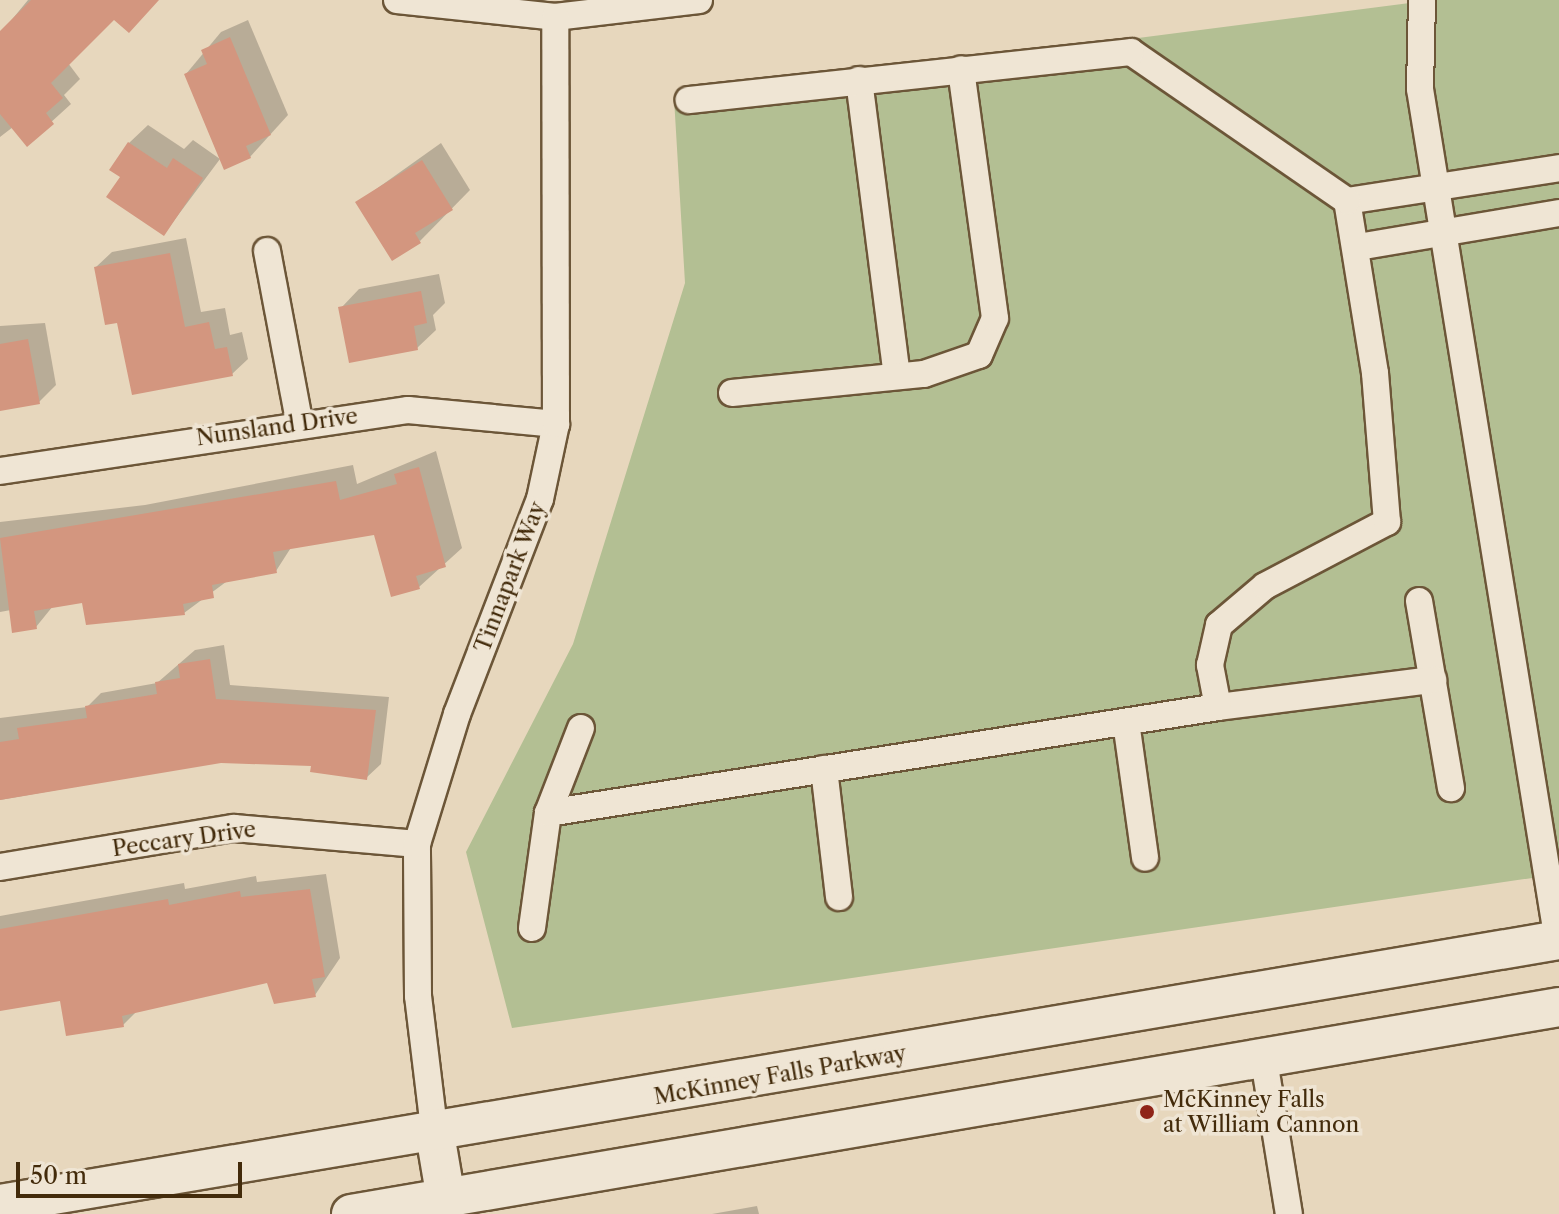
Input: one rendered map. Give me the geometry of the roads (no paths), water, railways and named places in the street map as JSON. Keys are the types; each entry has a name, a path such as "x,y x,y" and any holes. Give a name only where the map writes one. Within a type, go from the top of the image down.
{"main road":[{"name":"McKinney Falls Parkway","path":"0,1204 434,1128 647,1100 1558,940"},
{"path":"351,1214 447,1206 1263,1054 1559,1007"},
{"path":"434,1128 447,1206"}],"street":[{"path":"397,0 555,17 699,0"},
{"path":"1422,0 1420,89 1558,940"},
{"name":"Tinnapark Way","path":"434,1128 418,996 417,844 457,714 540,499 556,424 555,17"},
{"path":"689,100 1131,52 1347,201 1358,247 1387,522 1265,586 1219,625 1210,665 1218,707"},
{"path":"732,393 897,375 979,355 995,318 961,69"},
{"path":"859,80 897,375"},
{"path":"1347,201 1559,168"},
{"path":"1358,247 1559,213"},
{"path":"267,251 299,420"},
{"name":"Nunsland Drive","path":"0,471 299,420 408,410 556,424"},
{"path":"1419,601 1451,788"},
{"path":"548,813 1218,707 1433,680"},
{"path":"1126,722 1145,858"},
{"path":"532,928 548,813 581,728"},
{"path":"824,769 839,897"},
{"name":"Peccary Drive","path":"0,867 234,828 417,844"},
{"path":"1263,1054 1289,1214"}],"place":[{"name":"McKinney Falls at William Cannon","path":"1147,1112"}]}
